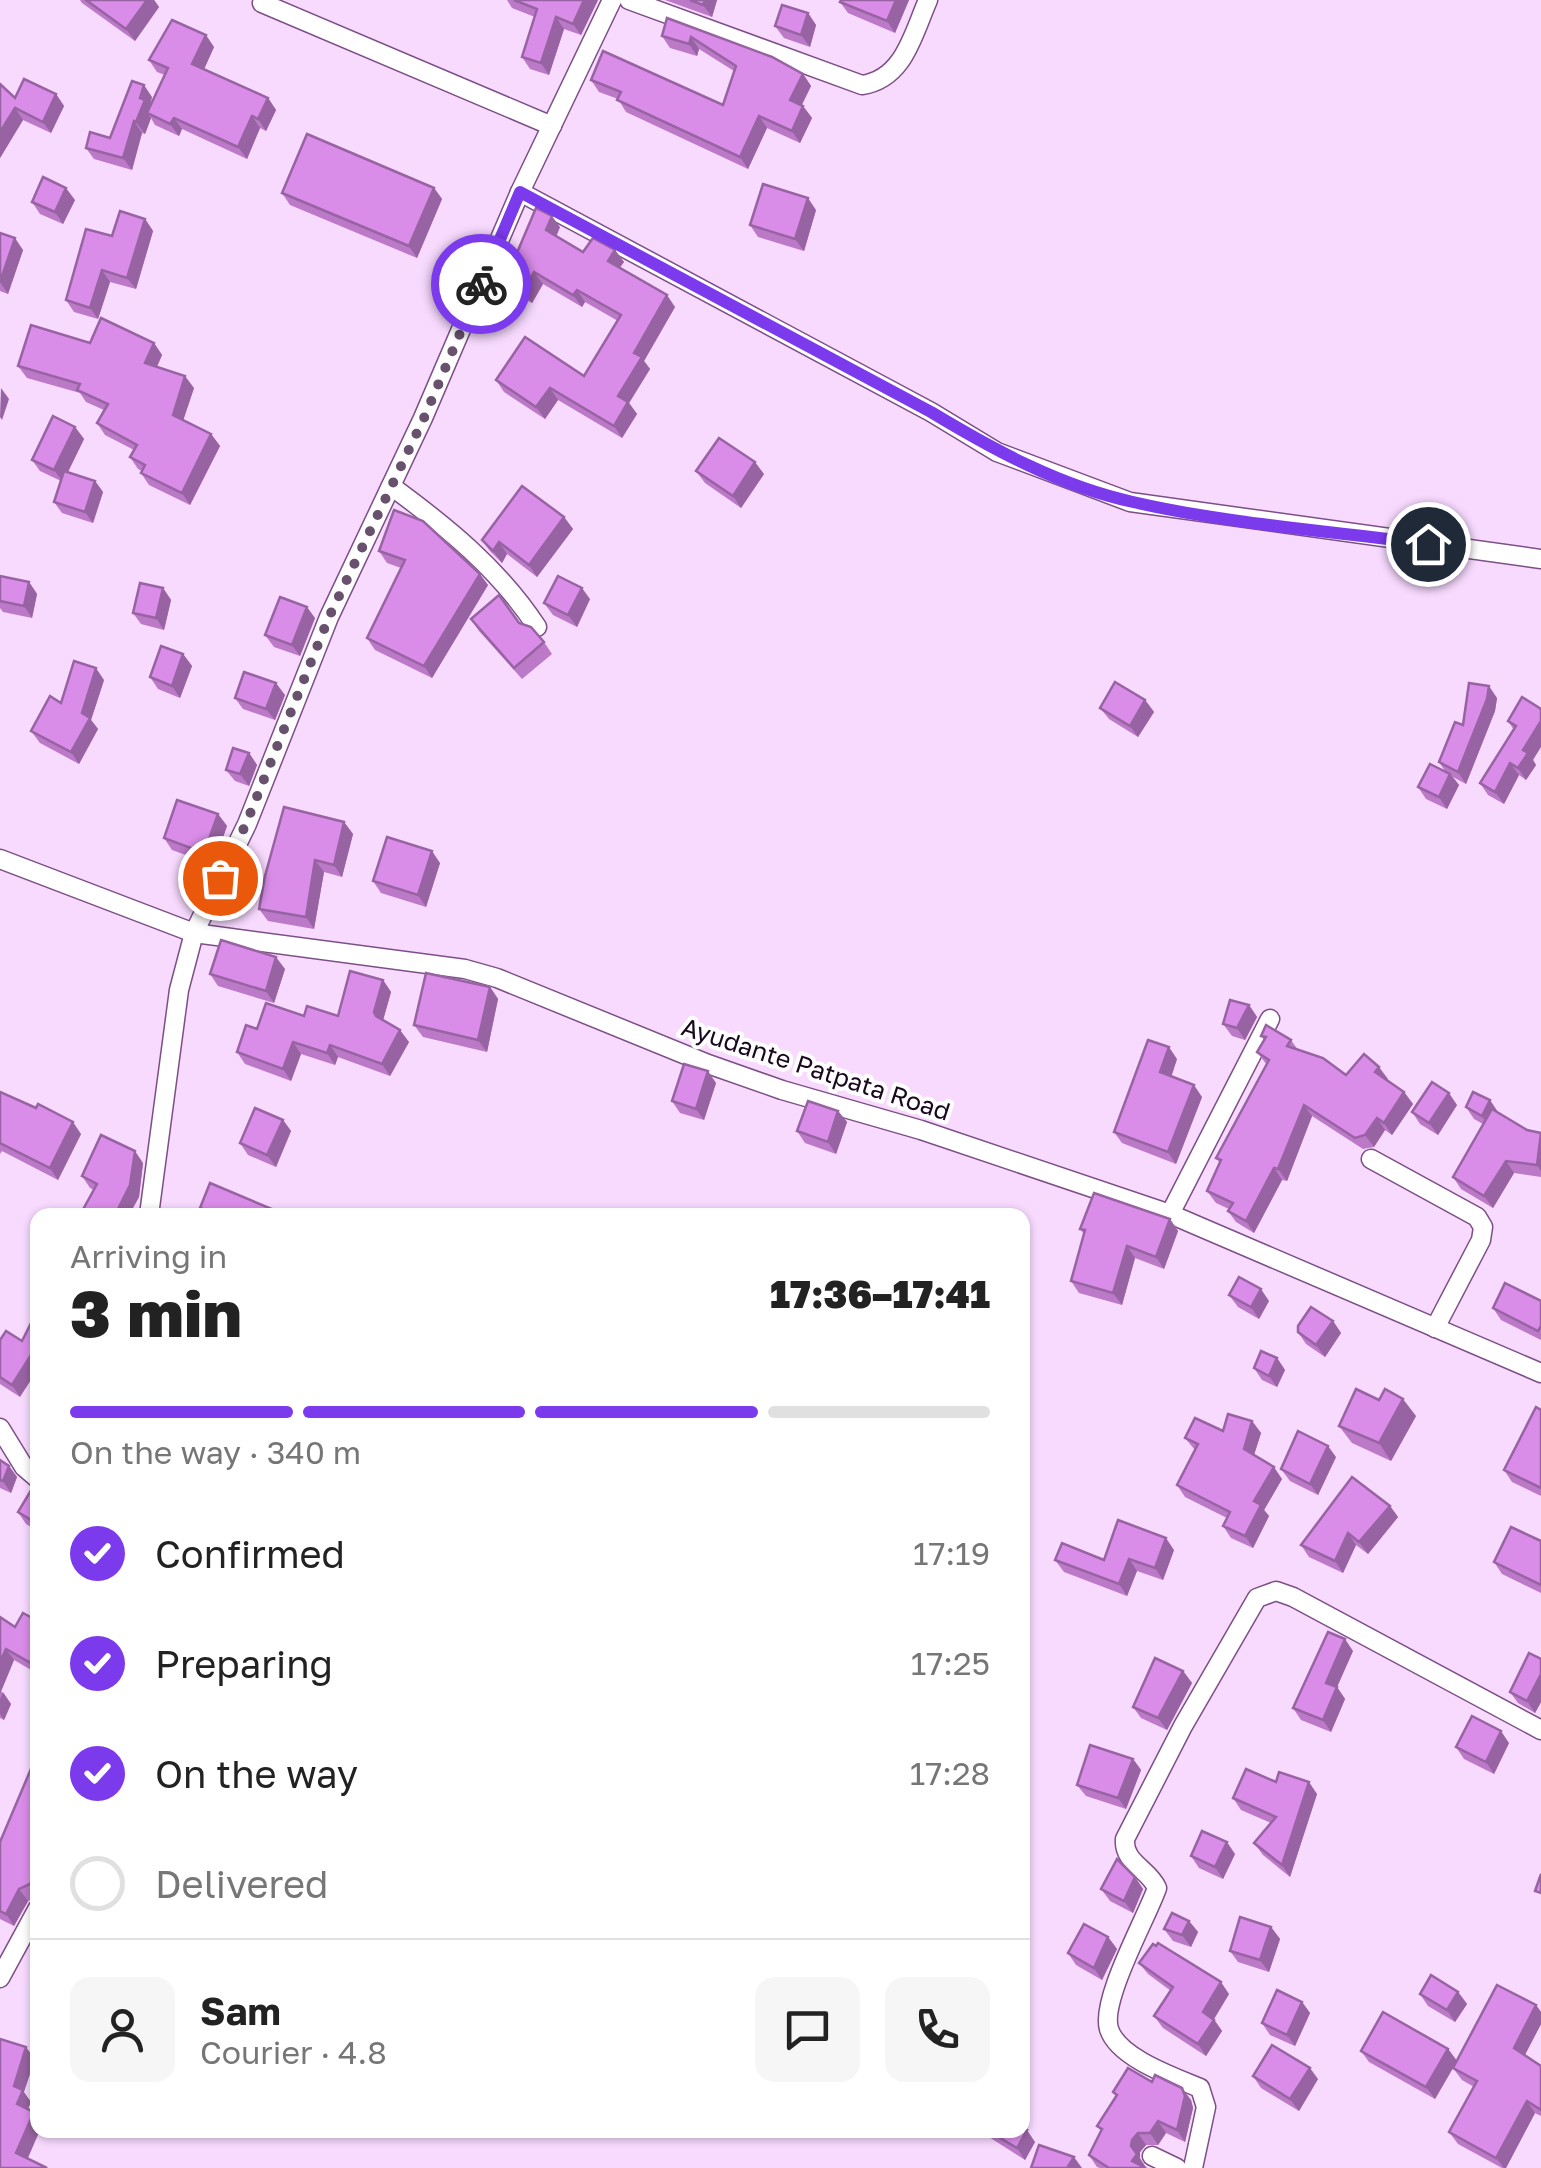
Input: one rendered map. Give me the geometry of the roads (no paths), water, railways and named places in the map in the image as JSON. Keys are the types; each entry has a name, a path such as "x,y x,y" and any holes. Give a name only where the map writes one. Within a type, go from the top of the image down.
{"street":[{"path":"151,1208 179,990 194,933 246,824 329,617 520,192 612,0"},
{"path":"629,0 862,84 882,82 893,71 928,0"},
{"path":"262,3 552,126"},
{"path":"520,192 931,412 997,452 1058,478 1130,502 1541,559"},
{"path":"391,486 491,567 513,590 537,627"},
{"name":"Ayudante Patpata Road","path":"0,859 194,933 465,969 497,978 745,1077 921,1130 1170,1214 1541,1373"},
{"path":"1170,1214 1270,1019"},
{"path":"1371,1159 1476,1216 1483,1226 1480,1240 1435,1328"},
{"path":"0,1428 30,1472"},
{"path":"1193,2168 1206,2107 1200,2088 1148,2066 1110,2032 1108,2021 1114,1995 1133,1940 1158,1888 1152,1877 1129,1858 1124,1849 1125,1839 1183,1726 1257,1598 1276,1591 1293,1597 1541,1730"},
{"path":"0,1978 7,1947 30,1918"},
{"path":"1152,2156 1177,2168"}]}
